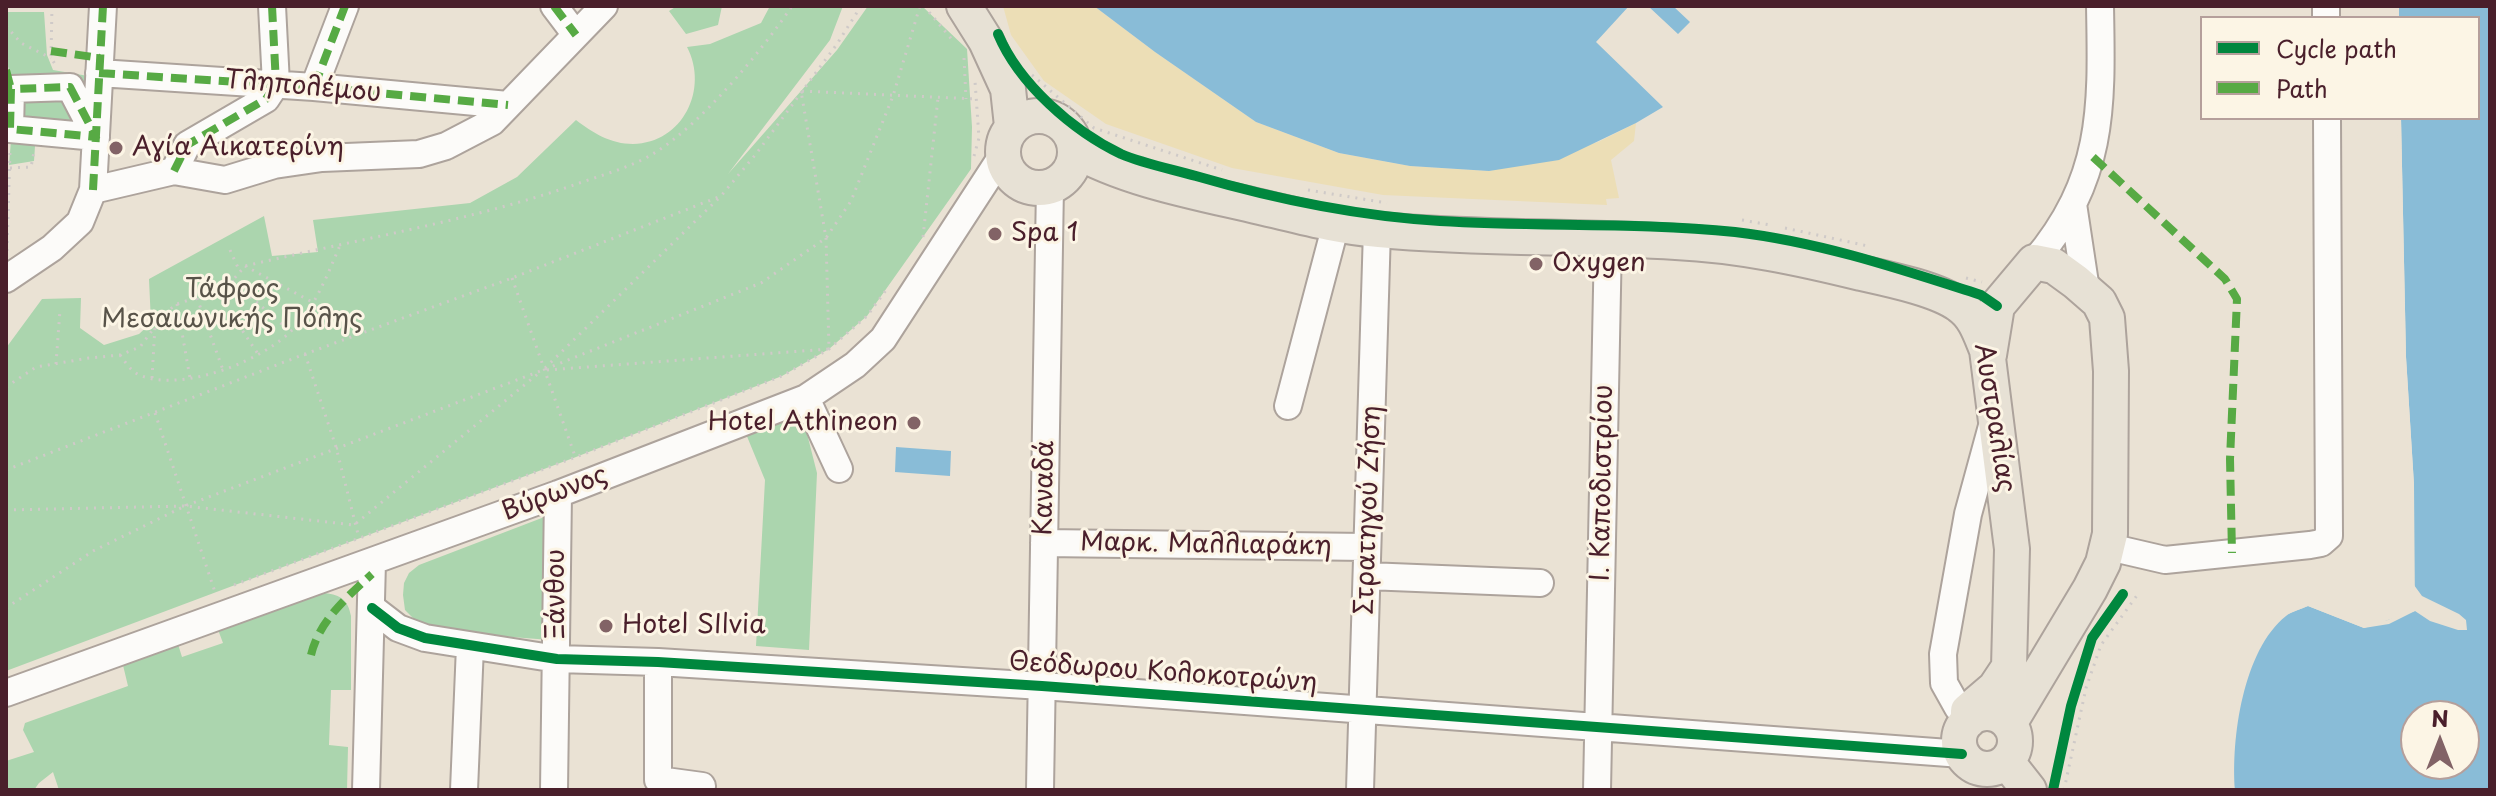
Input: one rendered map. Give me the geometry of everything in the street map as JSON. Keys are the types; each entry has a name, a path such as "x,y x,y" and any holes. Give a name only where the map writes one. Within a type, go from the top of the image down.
{"main road":[{"path":"964,6 986,41 1020,80 1000,139 1007,171 1016,180 1038,188 1080,163 1073,138 1057,120 1000,139"},
{"name":"Αυστραλίας","path":"1080,163 1336,224 1383,216 1608,240 1701,244 1794,257 1896,281 1957,303 1983,298 1978,325 1988,359 1996,411 2012,549 2009,667 1995,688 1966,748"},
{"path":"1983,298 2034,262 2054,266 2099,302 2109,332 2112,498 2109,547 2074,619 2009,724"},
{"path":"1988,713 2001,716 2009,724 2016,738 2015,748 2007,762 1987,770 1966,748 1977,715 1988,713"},
{"path":"2007,762 2029,790"}],"street":[{"path":"6,279 52,248 80,222 93,190 103,6"},
{"path":"174,171 187,145 266,99 276,84 272,6"},
{"path":"314,87 345,6"},
{"path":"554,6 576,35"},
{"path":"93,190 174,171 225,180 274,165 322,158 419,154 446,146 492,122 604,6"},
{"path":"2034,262 2086,179 2097,134 2100,6"},
{"name":"Τληπολέμου","path":"99,73 276,84 508,105"},
{"path":"8,79 70,87 96,137 10,129 8,79"},
{"path":"2109,547 2165,560 2321,543 2329,536 2327,120"},
{"name":"Βύρωνος","path":"6,693 558,494 806,398 855,365 883,339 1000,139"},
{"name":"Καναδά","path":"1040,790 1044,543 1080,163"},
{"path":"2073,204 2086,290"},
{"name":"Στρατηγού Ζήση","path":"1360,790 1367,547 1383,216"},
{"path":"1288,406 1336,224"},
{"name":"Ι. Καποδιστρίου","path":"1597,790 1608,240"},
{"path":"806,398 839,469"},
{"path":"1966,748 1958,708 1947,690 1942,661 1968,514 1996,411"},
{"name":"Ξάνθου","path":"554,790 558,494"},
{"name":"Μαρκ. Μαλλιαράκη","path":"1044,543 1367,547"},
{"path":"366,790 372,562"},
{"path":"1367,576 1540,583"},
{"name":"Θεόδωρου Κολοκοτρώνη","path":"372,608 398,628 425,638 557,659 658,662 1042,686 1597,726 1966,748"},
{"path":"464,790 470,646"},
{"path":"658,662 658,780 702,786"}],"path":[{"path":"51,58 52,6"},
{"path":"6,387 36,367 120,355 140,347 165,313 177,304 216,291 232,281 245,266 528,201 655,153 739,75 792,6"},
{"path":"6,510 185,506 354,525 543,370 721,196 756,154 837,44 861,6"},
{"path":"6,608 93,551 185,506 543,370 761,283 826,238 851,201 893,96 922,6"},
{"path":"922,6 962,52 966,99"},
{"path":"6,26 21,43 51,58 70,87"},
{"path":"1020,80 1086,134 1080,163"},
{"path":"1020,80 1094,128 1235,173"},
{"path":"801,91 976,99"},
{"path":"801,91 826,238 829,349"},
{"path":"930,229 922,241 938,98"},
{"path":"6,279 10,129"},
{"path":"10,168 31,167 39,132"},
{"path":"1308,190 1383,216"},
{"path":"6,470 721,196"},
{"path":"1737,220 1805,231 1875,248"},
{"path":"1762,236 1863,257"},
{"path":"120,355 135,372 152,378 190,378 223,370 258,354 292,332 314,303 341,243"},
{"path":"230,250 240,272"},
{"path":"245,266 314,303"},
{"path":"1956,274 1983,298"},
{"path":"512,278 576,457"},
{"path":"229,587 782,376 829,349 867,316 895,278"},
{"path":"232,281 292,332"},
{"path":"216,291 258,354"},
{"path":"197,298 223,370"},
{"path":"177,304 190,378"},
{"path":"56,364 60,310"},
{"path":"152,378 155,326"},
{"path":"543,370 829,349"},
{"path":"305,354 336,447 359,539"},
{"path":"155,413 215,592"},
{"path":"2064,790 2086,688 2101,645 2138,594"},
{"path":"2053,790 2071,706 2092,638 2099,626"}],"green space":[{"path":"677,6 722,6 718,25 686,34 669,11"},
{"name":"Τάφρος Μεσαιωνικής Πόλης","path":"770,6 843,6 830,40 728,174 837,50 868,6 922,6 967,49 971,169 867,316 829,349 782,376 576,457 6,671 6,348 42,299 81,298 80,328 104,345 139,334 151,323 149,279 264,216 272,256 318,252 313,220 470,203 517,177 576,120 617,142 633,144 651,141 678,124 693,96 693,63 687,47 710,44 761,23"},
{"path":"6,12 44,12 47,55 53,70 94,77 89,133 36,131 34,161 9,165 15,92 6,59"},
{"path":"802,414 817,473 809,650 756,646 765,480 746,434"},
{"path":"547,516 550,640 435,631 416,621 405,610 404,583 409,573 419,565"},
{"path":"325,593 343,599 351,616 351,690 331,690 329,745 348,747 347,790 59,790 53,772 34,790 6,790 6,761 34,752 23,730 25,723 128,686 122,661 177,641 182,657 223,643 217,627 308,594"}],"sand":[{"path":"1003,6 1094,6 1256,122 1339,153 1410,166 1489,171 1598,142 1636,123 1634,141 1611,160 1619,198 1606,199 1607,205 1383,195 1232,168 1106,124 1044,81 1011,35"}],"water":[{"path":"1094,6 1629,6 1596,42 1663,107 1559,160 1489,171 1410,166 1339,153 1256,122"},
{"path":"1648,6 1673,6 1690,22 1678,34"},
{"path":"2399,6 2490,6 2490,790 2235,790 2238,721 2250,673 2271,631 2286,616 2308,606 2364,628 2415,611 2414,485 2406,357 2401,120 2480,120 2480,16 2399,16"},
{"path":"896,447 951,451 950,476 895,472"}],"pier":[{"path":"2397,120 2401,120 2406,357 2414,485 2414,585 2422,596 2459,614 2466,620 2467,630 2430,621 2415,611 2389,624 2364,628 2308,606 2288,614 2285,611 2309,602 2364,624 2388,620 2411,608 2410,485 2402,357"}],"marked path":[{"path":"93,190 103,6"},
{"path":"272,6 276,84"},
{"path":"314,87 345,6"},
{"path":"554,6 576,35"},
{"path":"51,51 100,58"},
{"path":"6,70 11,89"},
{"path":"99,73 314,87 508,105"},
{"path":"174,171 187,145 266,99 276,84"},
{"path":"70,87 96,137 10,129 11,89 70,87"},
{"path":"2093,157 2225,279 2237,299 2230,459 2232,553"},
{"path":"311,655 327,620 372,574"}],"cycle path":[{"path":"998,34 1019,71 1049,104 1084,133 1121,154 1149,164 1286,199 1378,215 1477,223 1698,229 1798,242 1890,266 1981,295 1997,306"},
{"path":"2053,790 2071,706 2092,638 2123,594"},
{"path":"372,608 398,628 425,638 557,659 658,662 1042,686 1962,754"}],"place":[{"name":"Αγία Αικατερίνη","path":"116,148"},
{"name":"Spa 1","path":"995,234"},
{"name":"Oxygen","path":"1536,264"},
{"name":"Hotel Athineon","path":"914,423"},
{"name":"Hotel SIlvia","path":"606,626"}]}
